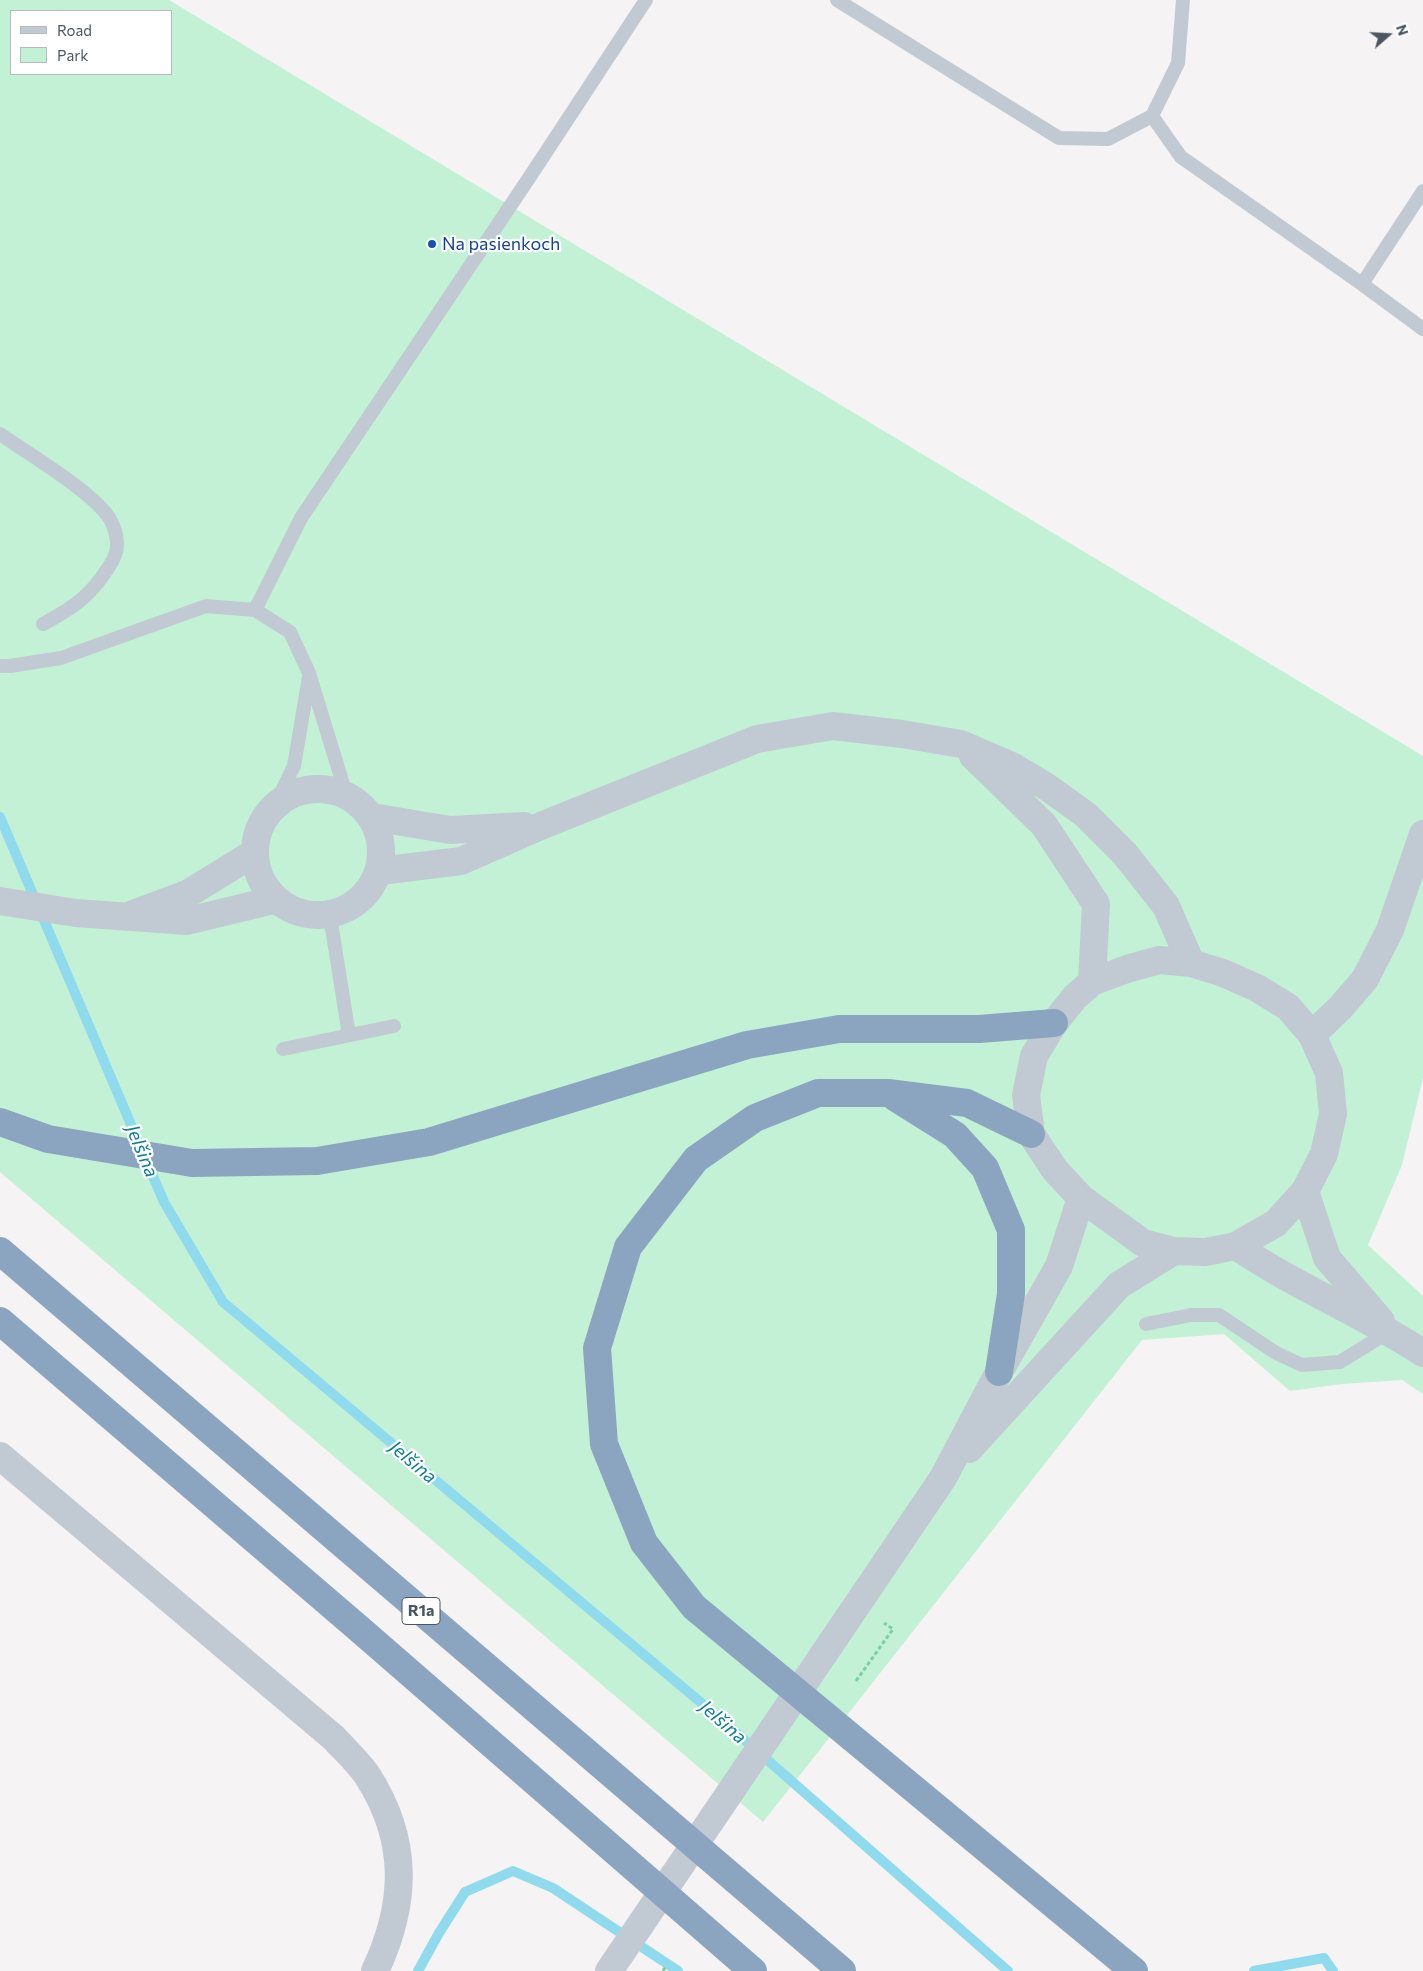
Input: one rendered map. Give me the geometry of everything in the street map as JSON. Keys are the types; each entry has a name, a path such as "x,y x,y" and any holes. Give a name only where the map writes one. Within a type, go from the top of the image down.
{"highway":[{"path":"0,1122 48,1139 192,1163 317,1161 429,1142 747,1045 838,1029 979,1029 1054,1023"},
{"path":"1032,1134 967,1103 888,1093 818,1093 755,1118 696,1159 628,1247 597,1348 604,1444 644,1544 694,1607 1134,1971"},
{"path":"888,1093 955,1135 985,1168 1012,1230 1011,1294 999,1372"},
{"name":"R1a","path":"0,1251 842,1971"},
{"path":"0,1321 350,1620 744,1966"}],"street":[{"path":"380,871 461,860 757,739 834,726 902,734 962,744 1012,766 1047,787 1086,814 1125,854 1166,906 1191,963"},
{"path":"962,744 1044,825 1096,904 1092,982"},
{"path":"322,788 346,794 372,817 381,843 380,871 369,891 352,907 330,916 300,914 274,900 259,878 254,853 259,826 276,803 297,791 322,788"},
{"path":"372,817 450,830 543,825"},
{"path":"1312,1035 1341,1007 1365,979 1390,930 1423,834"},
{"path":"123,917 189,893 254,853"},
{"path":"0,901 76,913 187,921 274,900"},
{"path":"1159,960 1191,963 1257,988 1288,1007 1312,1035 1328,1073 1333,1114 1324,1154 1305,1191 1276,1223 1236,1246 1205,1252 1174,1251 1143,1243 1081,1198 1054,1170 1032,1134 1026,1095 1034,1056 1054,1023 1074,997 1092,982 1159,960"},
{"path":"1305,1191 1327,1258 1390,1331"},
{"path":"617,1960 943,1478 999,1372 1059,1266 1081,1198"},
{"path":"1236,1246 1269,1269 1390,1331 1423,1353"},
{"path":"943,1478 1118,1284 1174,1251"},
{"path":"0,1456 334,1738 366,1774 387,1811 397,1842 400,1879 395,1921 376,1971"}],"lane":[{"path":"255,610 301,518 537,167 646,0"},
{"path":"838,0 1059,138 1108,139 1152,116 1178,63 1183,0"},
{"path":"1152,116 1181,158 1362,284 1423,329"},
{"path":"1362,284 1423,191"},
{"path":"0,434 73,484 101,507 111,521 118,544 112,564 95,588 72,609 43,624"},
{"path":"0,666 61,658 206,606 255,610 290,632 309,674 346,794"},
{"path":"276,803 294,766 309,674"},
{"path":"330,916 349,1035"},
{"path":"283,1049 394,1026"},
{"path":"1146,1324 1191,1315 1219,1315 1276,1353 1302,1365 1340,1362 1390,1331"}],"path":[{"path":"856,1681 893,1629 884,1622"},
{"path":"663,1971 666,1966"}],"green space":[{"path":"0,0 169,0 1423,756 1423,1078 1402,1165 1368,1245 1423,1296 1423,1394 1402,1380 1342,1384 1290,1391 1224,1334 1142,1340 763,1822 0,1172"}],"waterway":[{"name":"Jelšina","path":"0,817 164,1202 223,1302 723,1721 1008,1971"},
{"path":"418,1971 465,1892 513,1871 553,1888 678,1971"},
{"name":"Jelšina","path":"1254,1971 1324,1958 1333,1971"}],"place":[{"name":"Na pasienkoch","path":"432,244"}]}
